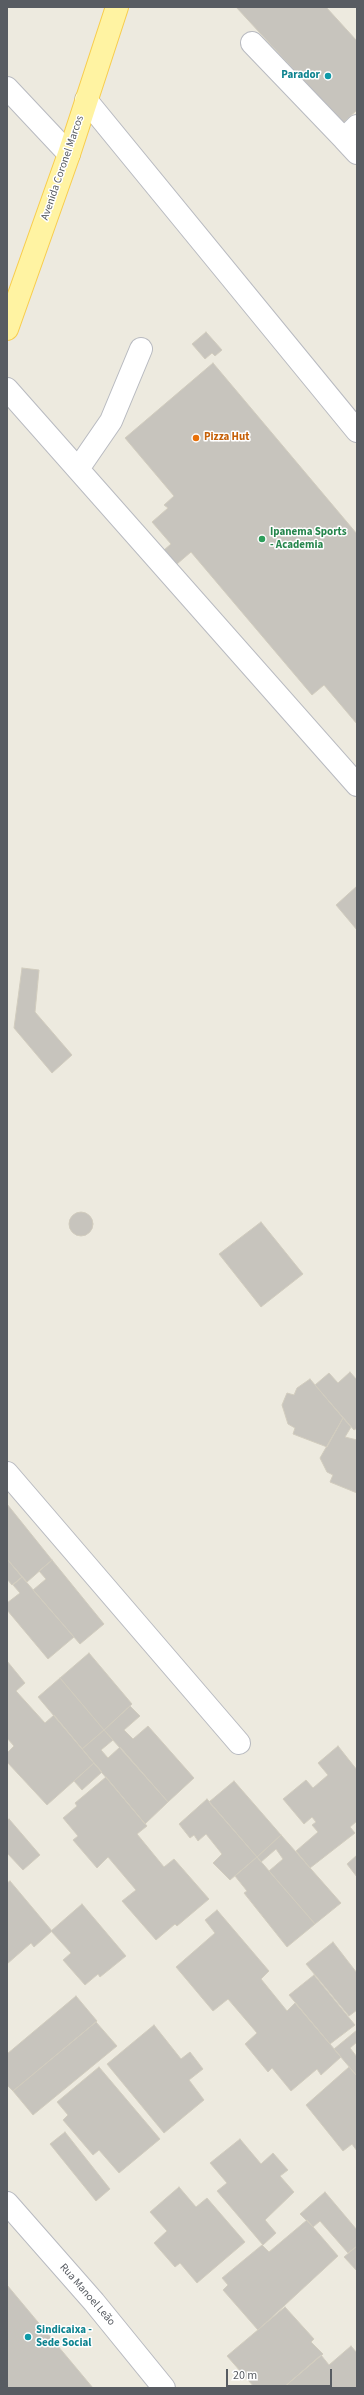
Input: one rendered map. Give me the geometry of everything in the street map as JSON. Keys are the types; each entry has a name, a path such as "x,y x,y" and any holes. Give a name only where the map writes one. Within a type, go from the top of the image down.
{"main road":[{"name":"Avenida Coronel Marcos","path":"7,329 69,154 117,7"}],"street":[{"path":"252,43 353,139"},
{"path":"7,88 69,154"},
{"path":"86,100 357,431"},
{"path":"78,469 111,421 141,349"},
{"path":"7,389 357,785"},
{"path":"7,1473 239,1744"},
{"name":"Rua Manoel Leão","path":"7,2203 94,2302 164,2388"}],"building":[{"name":"Parador","path":"236,7 326,7 357,41 357,110 343,123"},
{"path":"206,332 222,350 215,356 212,353 205,359 192,344"},
{"name":"Ipanema Sports - Academia","path":"213,363 357,534 357,724 324,685 312,695 191,552 177,564 164,550 171,544 152,522 168,508 164,505 174,496 125,438"},
{"path":"357,886 357,930 336,905"},
{"path":"22,968 39,970 35,1012 72,1055 52,1073 14,1028"},
{"path":"81,1212 90,1215 93,1224 90,1233 81,1236 72,1233 69,1224 72,1215"},
{"path":"261,1222 303,1274 261,1307 219,1254"},
{"path":"350,1372 357,1380 357,1428 354,1430 315,1385 329,1373 338,1383"},
{"path":"310,1379 343,1418 327,1447 293,1434 295,1428 288,1424 282,1405 287,1393 294,1395 297,1388"},
{"path":"343,1418 351,1427 345,1437 357,1440 357,1493 330,1482 333,1475 327,1472 320,1458"},
{"path":"7,1504 52,1560 27,1582 7,1559"},
{"path":"7,1559 22,1577 12,1585 7,1579"},
{"path":"52,1560 104,1624 80,1644 33,1590 46,1579 39,1571"},
{"path":"22,1577 74,1637 48,1659 7,1610 7,1603 20,1593 13,1585"},
{"path":"89,1653 132,1704 104,1730 60,1678"},
{"path":"7,1661 25,1683 16,1691 45,1723 54,1715 94,1763 47,1805 7,1762 7,1753 14,1746 7,1738"},
{"path":"60,1678 104,1730 82,1749 38,1697"},
{"path":"130,1706 140,1716 124,1730 133,1739 148,1726 194,1778 168,1802 104,1730"},
{"path":"104,1730 113,1740 101,1750 108,1758 120,1747 168,1802 145,1824 82,1749"},
{"path":"338,1746 357,1770 357,1821 350,1827 355,1833 310,1868 296,1851 318,1832 312,1825 316,1822 312,1817 304,1824 283,1799 306,1780 313,1788 328,1775 318,1763"},
{"path":"94,1763 102,1772 82,1790 74,1781"},
{"path":"106,1777 147,1826 137,1834 164,1867 174,1859 209,1899 177,1926 175,1924 156,1940 122,1901 136,1890 108,1857 97,1868 73,1840 78,1836 63,1818 77,1806 75,1803"},
{"path":"234,1781 281,1835 257,1857 209,1802"},
{"path":"207,1799 257,1857 230,1880 213,1863 222,1854 206,1834 198,1841 194,1835 190,1838 179,1824"},
{"path":"9,1819 40,1855 23,1870 7,1853 7,1821"},
{"path":"281,1835 341,1903 315,1924 269,1871 283,1859 276,1849 261,1862 257,1857"},
{"path":"357,1855 357,1877 347,1864"},
{"path":"257,1857 315,1924 287,1947 244,1893 247,1891 235,1876"},
{"path":"10,1881 52,1931 34,1947 31,1943 7,1964 7,1883"},
{"path":"82,1904 126,1956 100,1977 98,1974 85,1985 63,1960 71,1953 51,1931"},
{"path":"217,1910 269,1971 261,1979 287,2011 295,2003 341,2057 321,2075 317,2069 291,2091 272,2068 268,2072 245,2044 257,2033 228,1999 213,2011 176,1967 215,1933 205,1920"},
{"path":"333,1942 357,1973 357,2010 349,2016 306,1964"},
{"path":"314,1975 355,2025 330,2044 289,1995"},
{"path":"76,1996 97,2021 13,2091 7,2085 7,2054"},
{"path":"96,2022 117,2046 33,2115 13,2091"},
{"path":"154,2025 181,2059 190,2052 203,2069 189,2080 204,2100 164,2133 107,2064"},
{"path":"357,2030 357,2042 350,2048 357,2057 357,2076 334,2049"},
{"path":"99,2067 160,2139 119,2173 99,2150 93,2155 63,2120 68,2115 57,2102"},
{"path":"349,2067 357,2076 357,2151 352,2144 343,2151 306,2105"},
{"path":"65,2132 110,2189 96,2201 50,2144"},
{"path":"240,2139 261,2164 273,2153 288,2170 280,2176 294,2192 265,2220 276,2233 263,2245 217,2191 227,2183 210,2163"},
{"path":"179,2187 196,2207 207,2198 245,2242 197,2283 180,2263 175,2267 154,2243 167,2231 150,2212"},
{"path":"325,2192 357,2230 357,2246 348,2253 320,2221 313,2227 300,2214"},
{"path":"307,2220 338,2256 258,2330 223,2290 228,2285 222,2278 262,2245 269,2252"},
{"path":"357,2246 357,2271 344,2257"},
{"name":"Sindicaixa - Sede Social","path":"7,2285 93,2388 7,2388"},
{"path":"285,2307 314,2339 311,2342 323,2354 283,2388 255,2388 227,2356"},
{"path":"351,2346 357,2353 357,2388 283,2388 321,2355 329,2365"}],"place":[{"name":"Parador","path":"328,76"},
{"name":"Pizza Hut","path":"196,438"},
{"name":"Ipanema Sports - Academia","path":"262,539"},
{"name":"Sindicaixa - Sede Social","path":"28,2337"}]}
